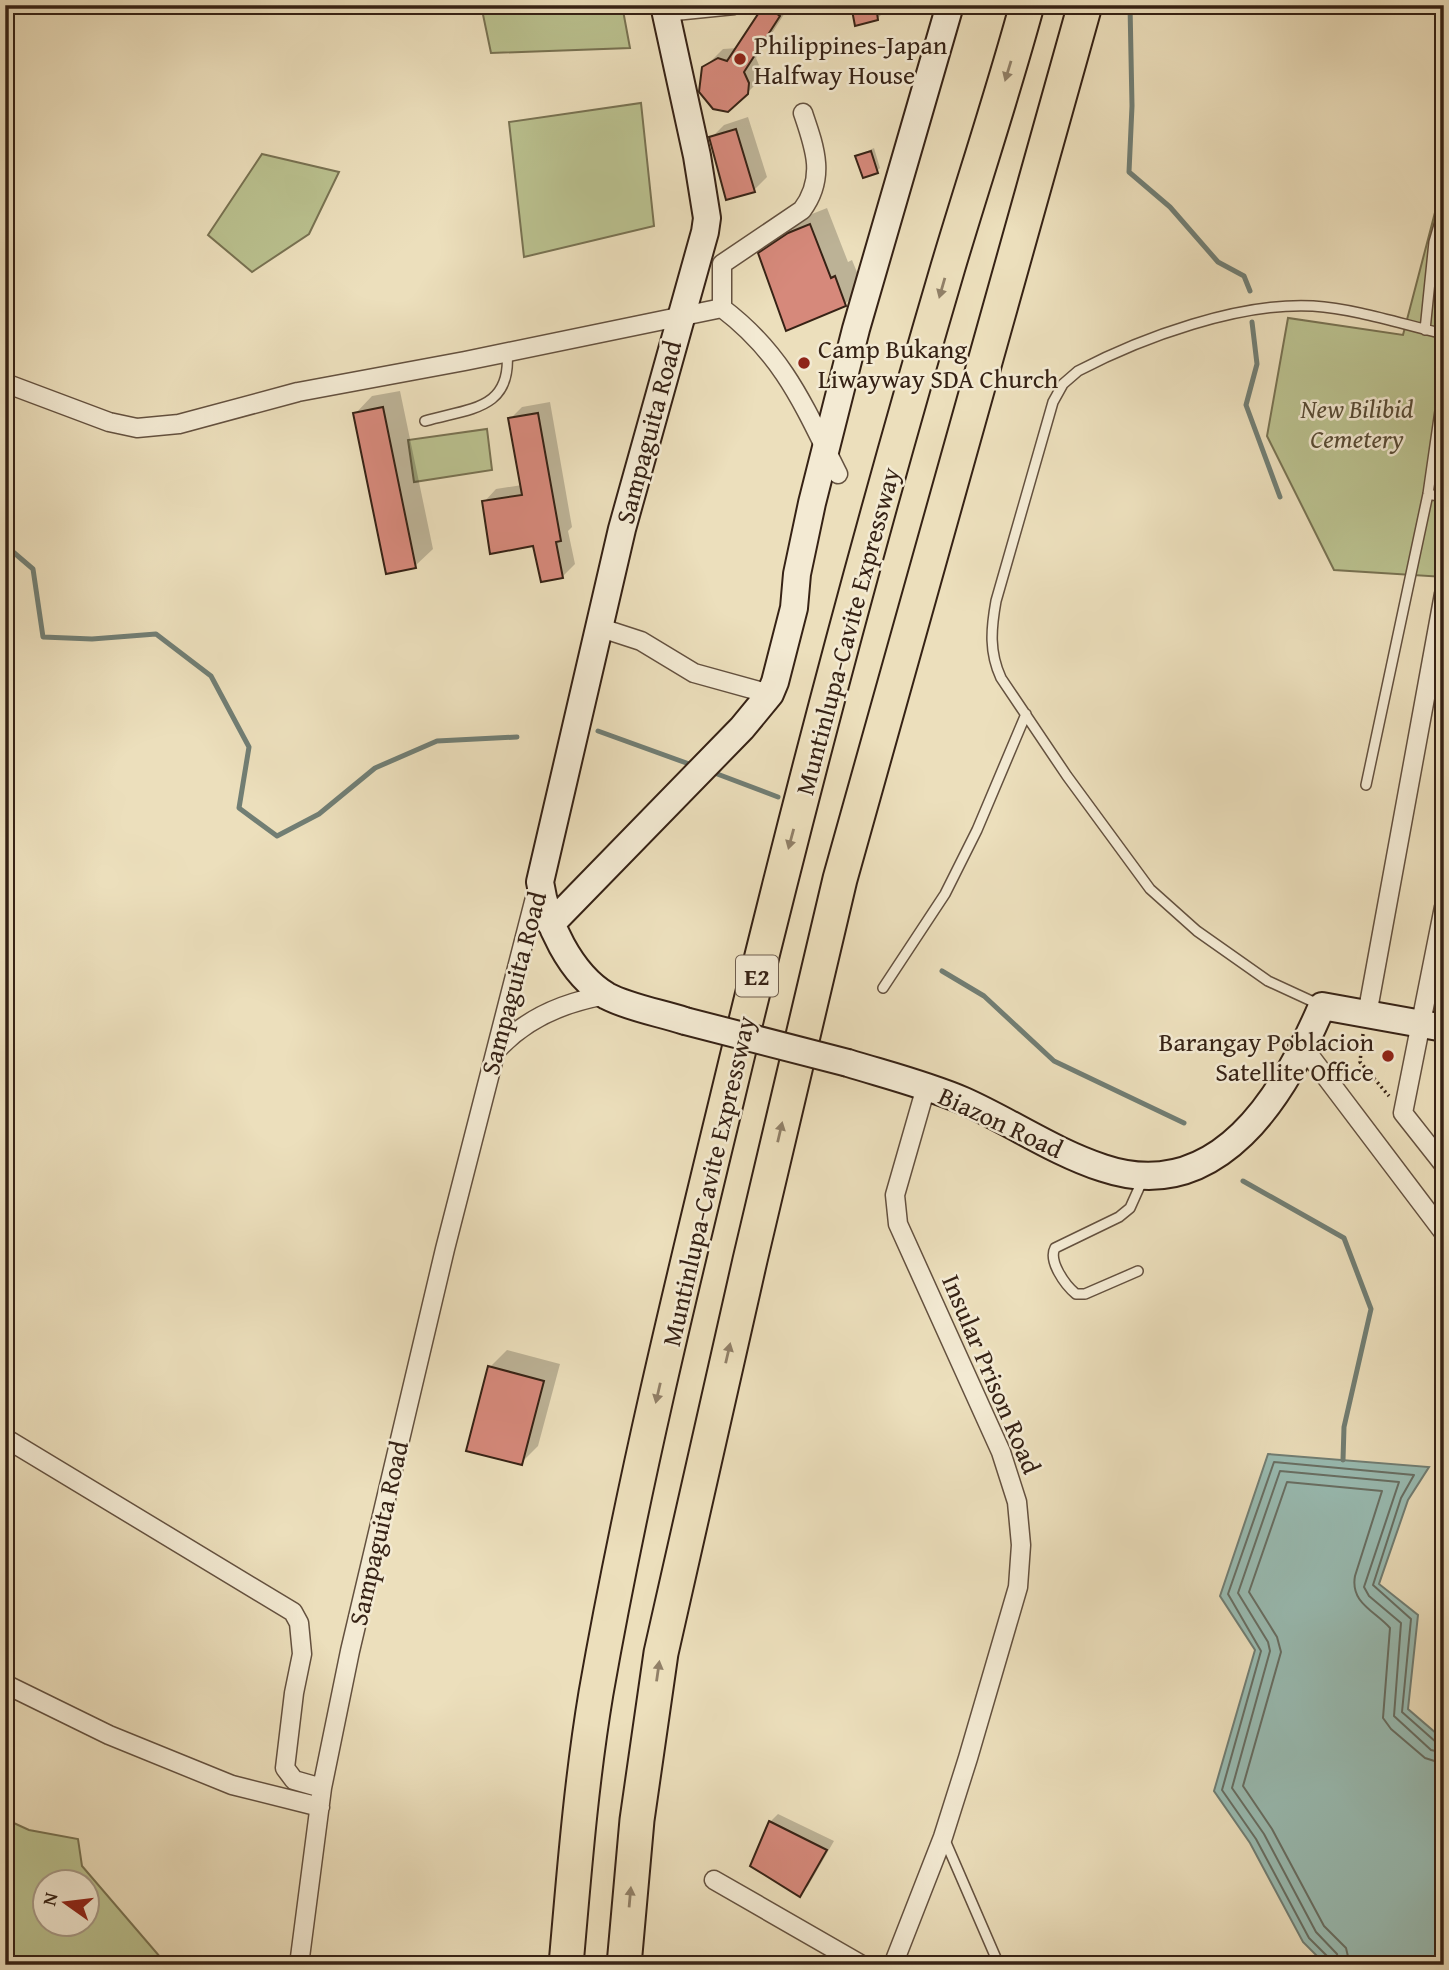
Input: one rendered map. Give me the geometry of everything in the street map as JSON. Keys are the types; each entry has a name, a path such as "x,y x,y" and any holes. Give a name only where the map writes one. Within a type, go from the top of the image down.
{"highway":[{"name":"Muntinlupa-Cavite Expressway","path":"566,1965 579,1824 596,1695 646,1446 701,1207 783,867 869,546 944,281 1027,5"},
{"name":"E2","path":"624,1965 637,1820 661,1653 753,1247 843,866 1085,5"}],"street":[{"path":"665,9 734,5"},
{"path":"551,924 742,728 771,694 794,608 799,563 856,329 950,5"},
{"name":"Sampaguita Road","path":"299,1965 322,1787 383,1508 494,1053 540,881 598,627 707,218 697,156 665,9"},
{"path":"722,264 802,210 810,200 816,187 818,167 803,113"},
{"path":"699,250 722,264"},
{"path":"722,264 722,307"},
{"path":"5,383 109,422 137,428 179,424 298,392 722,307 750,329 786,371 838,474"},
{"path":"1367,1015 1444,594"},
{"path":"598,627 641,642 694,673 771,694"},
{"name":"Biazon Road","path":"540,881 551,924 568,955 607,995 685,1021 848,1063 926,1087 965,1102 1041,1143 1104,1169 1146,1174 1195,1166 1224,1150 1250,1129 1290,1076 1322,1006"},
{"path":"1444,907 1432,1026 1403,1113 1444,1165"},
{"path":"494,1053 523,1025 580,999 607,995"},
{"path":"1322,1006 1432,1026"},
{"path":"1304,1048 1444,1233"},
{"name":"Insular Prison Road","path":"893,1965 943,1837 1006,1634 1018,1587 1021,1545 1017,1502 1001,1452 898,1224 895,1195 926,1087"},
{"path":"5,1438 293,1612 299,1623 302,1654 285,1768 294,1780 322,1787"},
{"path":"5,1684 108,1735 232,1785 320,1807"},
{"path":"714,1880 862,1965"}],"lane":[{"path":"1425,330 1434,242 1444,208"},
{"path":"1322,1006 1306,1001 1268,981 1198,931 1150,889 1067,776 993,661 991,631 996,601 1049,415 1063,384 1078,371 1192,326 1270,306 1313,306 1351,312 1444,334"},
{"path":"425,421 496,398 506,384 507,352"},
{"path":"1366,785 1428,494 1444,383"},
{"path":"1428,494 1444,497"},
{"path":"883,988 945,894 977,830 1026,714"},
{"path":"1138,1271 1085,1294 1076,1294 1053,1260 1052,1253 1055,1248 1119,1217 1130,1208 1146,1174"},
{"path":"943,1837 999,1965"}],"path":[{"path":"1367,1015 1360,1062 1403,1113"}],"green space":[{"path":"481,5 622,5 630,48 491,53"},
{"path":"641,103 654,226 524,257 509,122"},
{"path":"262,154 339,172 309,234 252,272 208,235"},
{"name":"New Bilibid Cemetery","path":"1444,178 1444,577 1334,570 1267,436 1288,318 1403,335"},
{"path":"487,429 492,470 414,482 408,440"},
{"path":"5,1819 29,1830 78,1839 84,1868 32,1868 32,1938 102,1938 102,1889 167,1965 5,1965"}],"water":[{"path":"1268,1454 1429,1467 1408,1500 1379,1584 1418,1615 1408,1709 1444,1740 1444,1965 1326,1965 1303,1942 1250,1843 1214,1791 1255,1650 1220,1596"}],"building":[{"name":"Philippines-Japan Halfway House","path":"764,5 780,16 744,72 749,83 748,94 728,112 713,109 699,92 702,67 718,58 727,61"},
{"path":"851,5 876,5 878,20 855,26"},
{"path":"736,129 755,192 726,200 709,137"},
{"path":"871,151 878,173 863,178 855,156"},
{"path":"810,224 831,278 835,276 846,306 786,331 758,253 788,233"},
{"path":"383,407 416,568 386,574 353,413"},
{"path":"538,413 561,541 556,542 563,578 541,582 533,546 490,554 482,501 522,495 508,418"},
{"path":"488,1366 544,1381 522,1465 466,1451"},
{"path":"769,1821 827,1850 800,1897 750,1866"}],"waterway":[{"path":"1130,5 1132,106 1129,172 1170,207 1218,262 1244,276 1250,291"},
{"path":"1252,322 1257,364 1246,405 1280,497"},
{"path":"5,545 33,569 43,637 92,639 156,634 211,676 249,747 239,808 277,836 319,814 375,768 437,741 517,737"},
{"path":"598,731 692,765"},
{"path":"712,772 778,797"},
{"path":"942,971 984,996 1054,1061 1184,1123"},
{"path":"1243,1181 1344,1238 1371,1309 1344,1427 1343,1460"}],"place":[{"name":"Philippines-Japan Halfway House","path":"740,59"},
{"name":"Camp Bukang Liwayway SDA Church","path":"804,363"},
{"name":"Barangay Poblacion Satellite Office","path":"1388,1056"}]}
